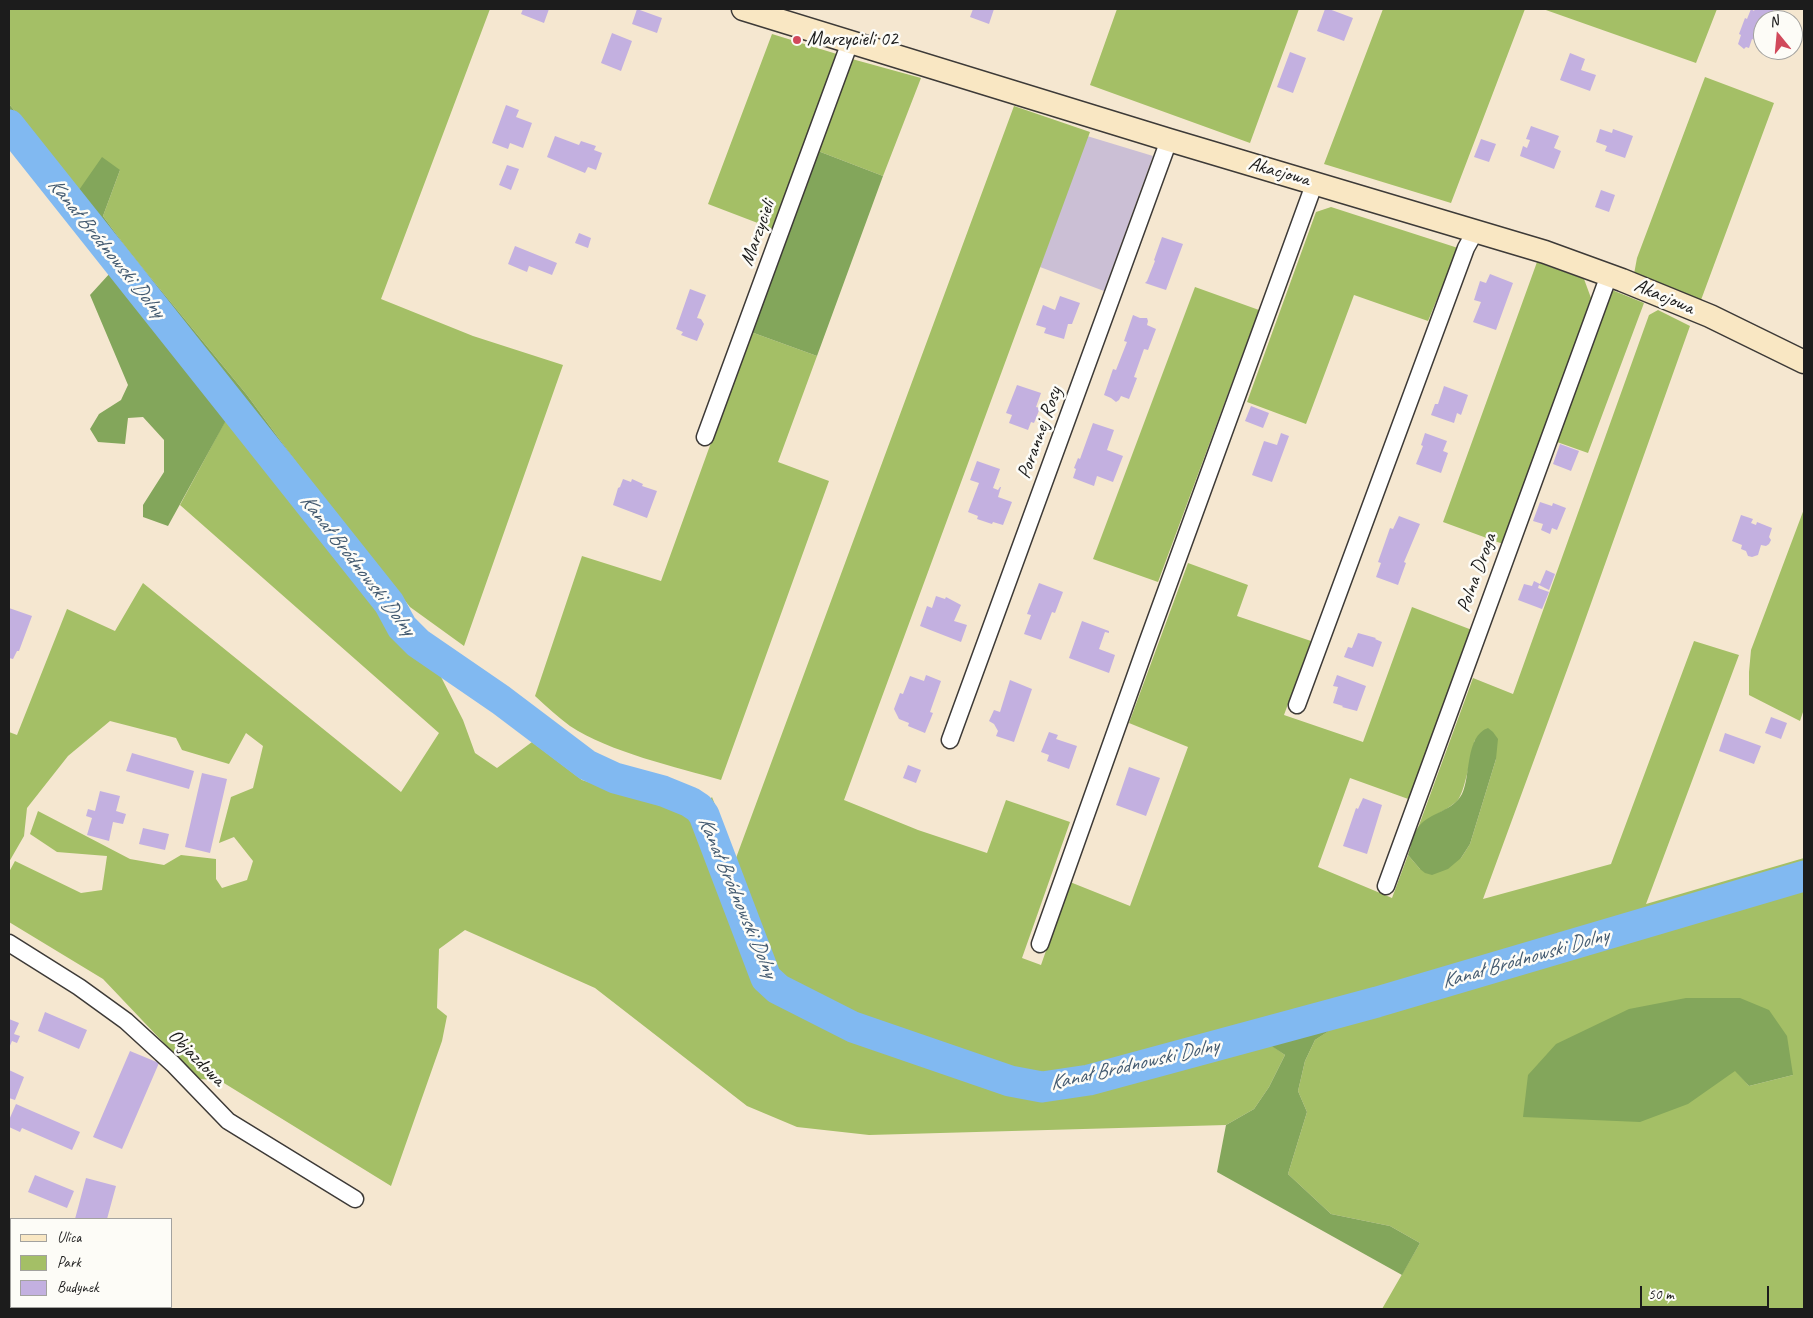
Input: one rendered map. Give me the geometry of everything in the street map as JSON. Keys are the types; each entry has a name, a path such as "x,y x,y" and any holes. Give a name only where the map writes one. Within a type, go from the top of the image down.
{"street":[{"name":"Akacjowa","path":"743,9 1169,140 1316,182 1545,252 1609,275 1710,316 1804,362"},
{"name":"Marzycieli","path":"705,437 850,42"},
{"name":"Porannej Rosy","path":"950,740 1169,140"},
{"path":"1040,944 1146,646 1316,182"},
{"path":"1297,705 1466,248 1476,230"},
{"name":"Polna Droga","path":"1386,886 1609,275"},
{"name":"Objazdowa","path":"9,943 79,987 126,1022 174,1064 228,1121 355,1199"}],"shaded area":[{"path":"1087,136 1153,156 1104,291 1040,267"}],"green space":[{"path":"9,9 490,9 381,299 473,336 563,365 464,646 410,607 311,482 247,395 128,250 103,216 120,170 79,190 9,104"},
{"path":"1117,9 1299,9 1250,143 1090,85"},
{"path":"1383,9 1525,9 1451,203 1324,164"},
{"path":"1543,9 1717,9 1696,63"},
{"path":"772,34 840,55 776,230 708,204"},
{"path":"852,59 921,78 883,176 818,151"},
{"path":"1705,77 1774,103 1701,300 1634,274 1637,258"},
{"path":"9,104 79,190 102,157 120,170 103,216 128,250 247,395 311,482 385,576 370,599 229,415 168,526 143,517 143,505 164,472 164,440 143,417 128,418 125,444 98,442 90,429 99,414 121,400 128,385 90,295 111,272 9,144"},
{"path":"1014,106 1090,132 844,800 918,830 987,853 1006,800 1070,822 1022,958 1041,965 1070,882 1130,906 1188,747 1129,723 1188,563 1248,585 1237,616 1311,641 1284,715 1363,742 1412,607 1472,630 1411,800 1350,778 1318,867 1392,898 1408,855 1420,869 1461,858 1470,844 1496,759 1475,740 1460,797 1452,805 1427,820 1418,828 1473,678 1513,694 1649,315 1658,310 1690,326 1483,899 1611,864 1694,641 1739,655 1646,904 1804,858 1804,1309 1382,1309 1420,1243 1390,1226 1331,1214 1288,1174 1307,1112 1298,1091 1305,1061 1315,1040 1333,1028 1268,1043 1285,1055 1269,1087 1254,1109 1226,1125 869,1135 797,1127 747,1106 595,988 465,930 439,949 437,1008 447,1016 442,1041 391,1186 219,1080 198,1079 103,979 9,922 9,872 15,861 81,893 102,890 107,856 57,852 30,834 38,811 130,859 164,865 181,855 216,859 216,879 222,888 247,880 253,861 234,837 219,843 231,797 253,788 263,746 246,733 229,764 182,750 176,738 110,721 68,756 27,808 24,836 9,862 9,732 17,735 67,609 115,631 143,583 401,792 439,733 180,505 229,414 370,599 437,669 463,720 475,753 497,768 532,742 582,780 694,817 712,797 736,858","holes":["1736,1071 1793,1075 1749,1086"]},
{"path":"818,151 883,176 817,356 751,332"},
{"path":"1331,207 1458,248 1428,321 1354,295 1306,424 1247,402 1316,212"},
{"path":"1537,262 1584,279 1591,298 1503,544 1443,522"},
{"path":"1195,287 1259,310 1158,582 1093,559"},
{"path":"1612,290 1644,303 1588,453 1557,442"},
{"path":"751,332 817,356 778,462 829,481 721,780 643,758 604,744 570,726 535,696 582,556 661,581"},
{"path":"1804,509 1804,709 1800,721 1749,695 1749,672 1751,650"},
{"path":"1488,728 1498,739 1496,759 1470,844 1461,858 1448,869 1432,875 1425,873 1408,855 1415,832 1424,821 1448,808 1458,800 1465,786 1472,748 1481,732"},
{"path":"1686,998 1740,998 1769,1010 1787,1036 1793,1075 1749,1086 1735,1071 1688,1104 1640,1122 1523,1117 1528,1075 1556,1044 1629,1009"},
{"path":"1335,1027 1315,1040 1305,1061 1298,1091 1307,1112 1288,1174 1331,1214 1390,1226 1420,1243 1402,1275 1217,1172 1226,1125 1254,1109 1269,1087 1285,1055 1267,1043"},
{"path":"9,1285 10,1308 93,1309 9,1309"}],"building":[{"path":"523,9 549,9 544,23 521,14"},
{"path":"637,9 662,18 657,33 632,24"},
{"path":"973,9 994,9 989,24 970,17"},
{"path":"1325,9 1353,18 1344,41 1317,31"},
{"path":"1751,9 1753,10 1753,39 1749,48 1746,47 1744,49 1738,44 1741,35 1739,34 1745,18 1747,19"},
{"path":"1755,9 1774,10 1754,10"},
{"path":"612,33 632,41 621,71 601,63"},
{"path":"1290,52 1306,58 1293,93 1277,87"},
{"path":"1570,53 1585,59 1581,70 1596,75 1590,91 1560,80"},
{"path":"506,105 519,110 516,117 532,123 523,148 510,143 508,149 492,143"},
{"path":"1531,126 1559,136 1554,148 1561,151 1554,169 1520,156 1523,146 1527,148 1530,140 1526,139"},
{"path":"1600,129 1612,133 1613,129 1633,136 1625,158 1605,151 1607,146 1596,142"},
{"path":"555,136 579,145 581,141 596,146 594,150 602,153 596,170 588,167 585,173 547,157"},
{"path":"1481,139 1496,144 1489,162 1474,157"},
{"path":"507,165 519,169 511,190 499,185"},
{"path":"1601,190 1615,195 1609,212 1595,207"},
{"path":"579,233 591,238 588,248 575,243"},
{"path":"1162,237 1183,244 1166,290 1145,283 1155,261"},
{"path":"515,246 557,263 552,275 529,266 527,272 508,264"},
{"path":"1490,274 1513,283 1496,330 1473,322 1481,302 1474,300 1480,281 1486,283"},
{"path":"690,289 706,295 697,318 701,319 704,324 697,341 681,335 683,332 676,329"},
{"path":"1060,296 1080,303 1072,324 1068,324 1064,339 1044,333 1046,328 1036,325 1043,305 1055,310"},
{"path":"1133,315 1147,318 1147,325 1156,329 1148,350 1144,349 1134,377 1137,378 1129,399 1121,396 1116,402 1104,395 1113,369 1116,370 1127,342 1124,341"},
{"path":"1017,385 1041,393 1036,407 1040,408 1034,423 1031,422 1028,430 1009,423 1012,415 1006,413"},
{"path":"1444,386 1468,395 1461,415 1457,413 1454,423 1431,415 1435,404 1438,404"},
{"path":"1251,406 1269,413 1263,428 1245,421"},
{"path":"1093,423 1114,430 1107,450 1123,456 1113,482 1097,476 1094,486 1073,478 1076,469 1074,468 1078,458 1080,459"},
{"path":"1281,433 1289,436 1272,482 1252,475 1264,441 1277,445"},
{"path":"1425,433 1447,441 1443,451 1448,453 1441,473 1416,464 1423,446 1421,445"},
{"path":"1560,444 1579,451 1571,471 1553,464"},
{"path":"977,461 1000,469 993,488 998,490 1001,487 998,497 1012,502 1003,525 977,519 978,516 968,512 979,483 970,480"},
{"path":"623,479 631,482 632,479 643,484 642,486 657,491 647,518 613,505"},
{"path":"1540,502 1552,506 1553,503 1566,508 1557,530 1552,528 1550,534 1541,530 1543,524 1533,521"},
{"path":"1741,515 1753,519 1751,523 1756,525 1757,522 1772,528 1769,544 1766,546 1761,545 1758,555 1748,556 1746,551 1741,549 1742,545 1732,541"},
{"path":"1399,516 1420,524 1404,562 1406,563 1398,585 1376,577 1381,563 1378,562 1390,528 1393,529"},
{"path":"1546,570 1555,574 1549,590 1539,585 1538,588 1549,592 1542,609 1518,600 1524,584 1532,586 1534,581 1540,584"},
{"path":"1039,583 1063,592 1055,613 1052,612 1041,640 1024,634 1031,615 1027,614"},
{"path":"936,596 945,599 946,597 961,605 954,621 967,625 961,642 920,626 927,606 932,608"},
{"path":"9,608 32,616 19,651 17,651 13,659 9,658"},
{"path":"1082,621 1109,631 1109,633 1105,632 1099,649 1115,655 1109,673 1069,658"},
{"path":"1358,633 1376,638 1382,642 1373,667 1344,657 1348,647 1352,648"},
{"path":"926,675 941,681 930,712 933,713 925,733 908,726 909,723 899,719 894,709 900,693 903,694 910,676 924,681"},
{"path":"1337,675 1366,686 1357,711 1333,703 1338,687 1333,686"},
{"path":"1010,680 1032,689 1014,742 996,736 998,731 994,724 989,721 994,710 1000,712"},
{"path":"1771,717 1787,723 1781,739 1765,733"},
{"path":"1049,732 1058,735 1056,739 1077,746 1069,769 1047,761 1049,755 1041,752"},
{"path":"1725,733 1761,746 1754,764 1719,751"},
{"path":"132,753 194,771 189,789 126,771"},
{"path":"908,765 921,770 916,783 903,778"},
{"path":"1129,767 1160,778 1146,816 1116,805"},
{"path":"202,773 227,779 210,853 185,847"},
{"path":"100,791 120,796 116,811 126,814 123,824 113,822 109,841 87,835 92,818 86,816 88,809 95,811"},
{"path":"1363,798 1382,805 1367,854 1343,846 1356,808 1358,809"},
{"path":"143,828 169,834 165,850 139,844"},
{"path":"45,1012 87,1030 79,1049 38,1031"},
{"path":"9,1019 19,1023 14,1034 20,1036 17,1043 12,1041 9,1048"},
{"path":"130,1051 159,1063 122,1149 93,1137"},
{"path":"9,1070 24,1077 15,1100 9,1098"},
{"path":"16,1104 80,1132 72,1150 22,1128 20,1132 9,1127 9,1120"},
{"path":"35,1175 74,1191 67,1208 28,1192"},
{"path":"86,1178 116,1186 107,1218 75,1218"}],"waterway":[{"name":"Kanał Bródnowski Dolny","path":"9,125 389,603 402,627 418,643 501,700 587,765 615,778 663,791 690,802 699,808 704,815 766,978 778,989 853,1027 1010,1081 1042,1087 1089,1080 1377,1002 1804,876"}],"place":[{"name":"Marzycieli 02","path":"797,40"}]}
